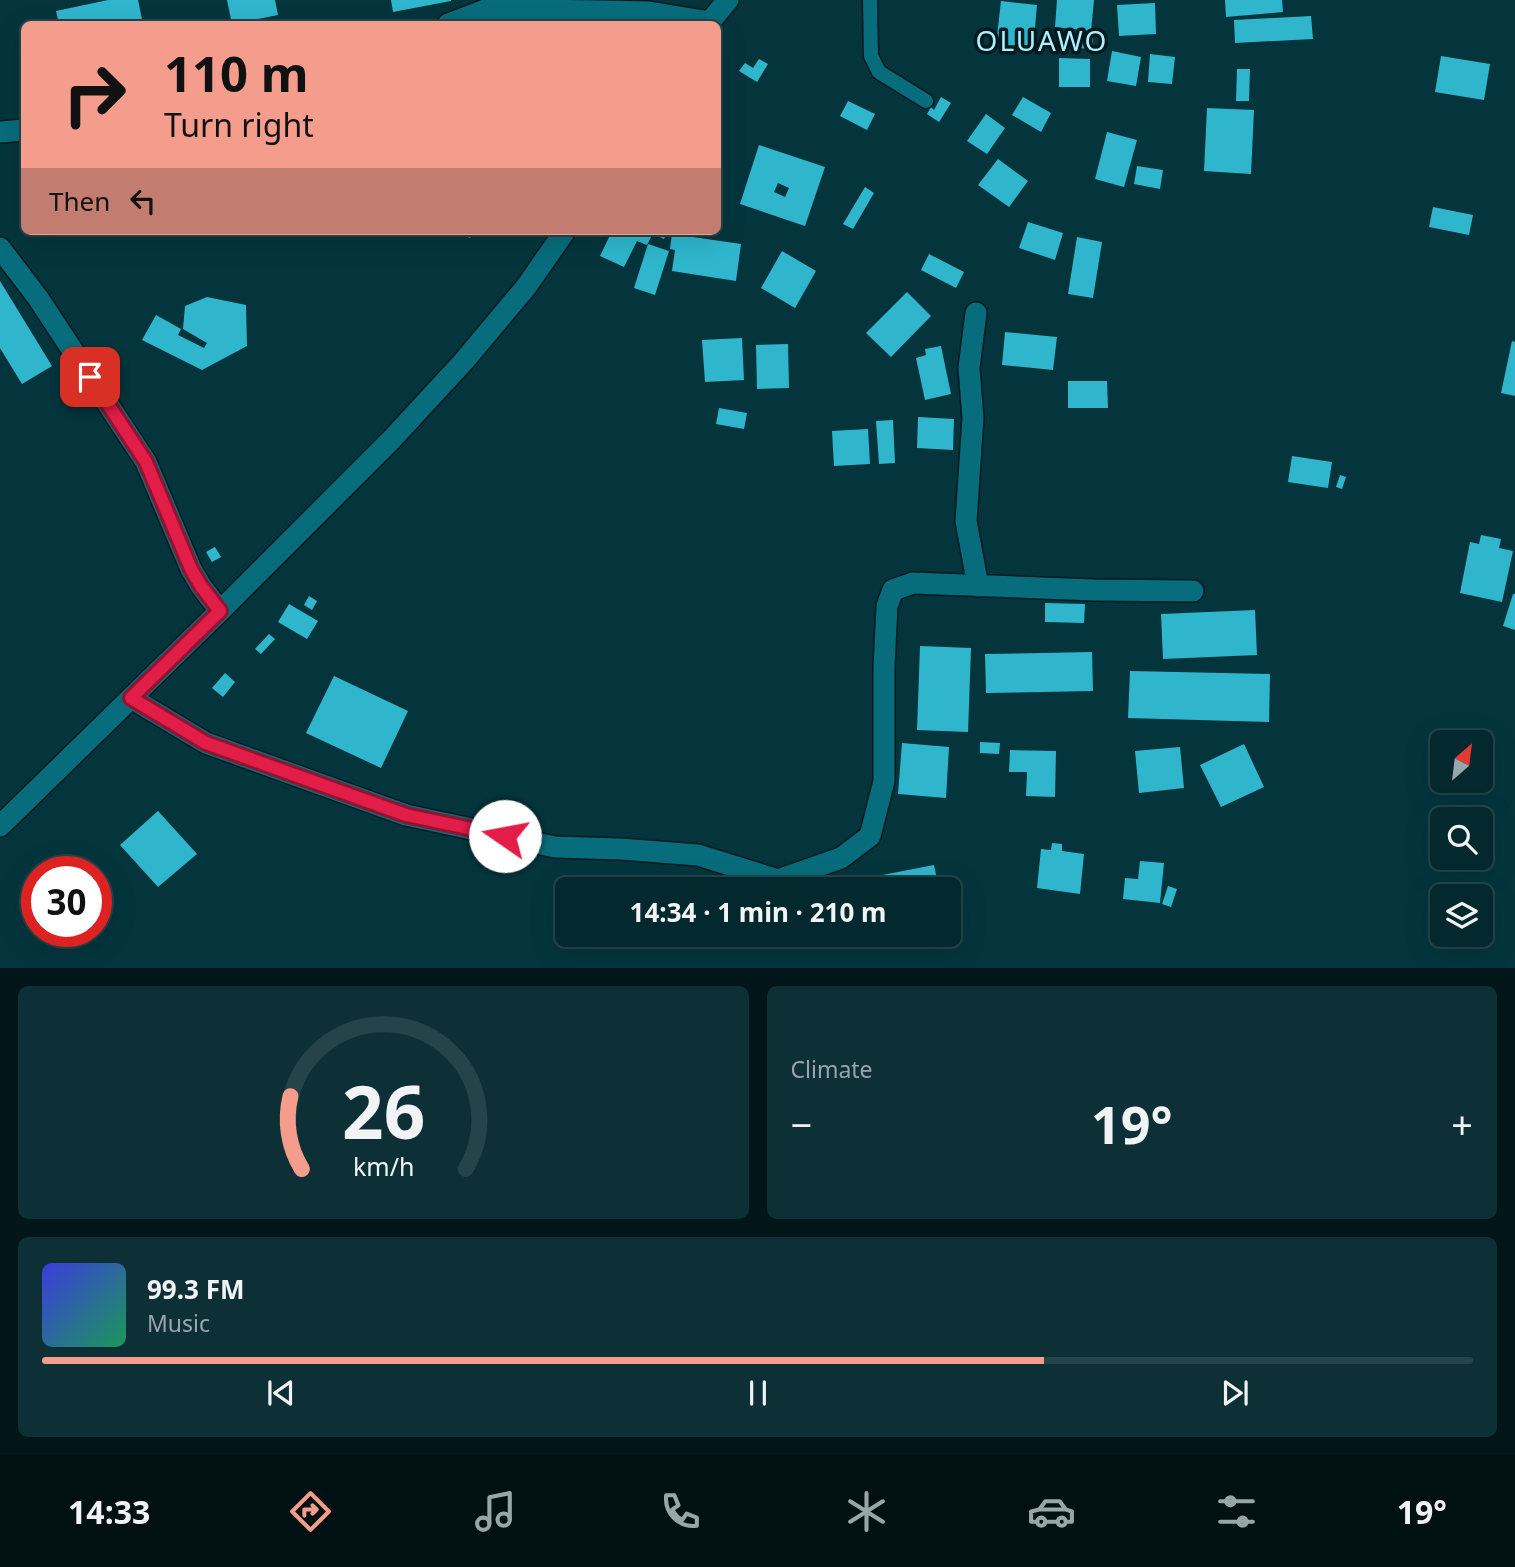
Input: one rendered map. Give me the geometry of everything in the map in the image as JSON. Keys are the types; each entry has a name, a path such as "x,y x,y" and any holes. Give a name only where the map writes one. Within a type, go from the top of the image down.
{"street":[{"path":"711,21 728,0"},
{"path":"454,21 489,5 649,12 698,21"},
{"path":"0,132 21,130"},
{"path":"0,826 392,439 464,361 526,286 562,235"},
{"path":"0,248 38,298 146,462 191,569 220,611"},
{"path":"976,313 969,368 973,418 967,521 978,586"},
{"path":"131,698 206,743 406,815 555,847 698,855 778,880 841,858 870,836 884,781 884,667 887,606 893,590 913,583 1193,591"}],"lane":[{"path":"870,0 871,56 879,72 926,101"}],"building":[{"path":"108,0 138,0 142,21 58,21 56,11"},
{"path":"227,0 275,0 278,15 231,21"},
{"path":"391,0 451,0 451,1 393,12"},
{"path":"1057,0 1094,0 1091,31 1055,27"},
{"path":"1225,0 1282,0 1283,12 1226,17"},
{"path":"1001,1 1037,5 1033,50 996,45"},
{"path":"1155,3 1156,34 1119,36 1117,5"},
{"path":"1311,16 1313,39 1235,43 1234,20"},
{"path":"1063,36 1093,38 1093,49 1062,47"},
{"path":"1112,51 1141,57 1136,86 1107,81"},
{"path":"1150,54 1175,57 1172,84 1148,82"},
{"path":"1441,56 1490,64 1484,100 1435,92"},
{"path":"1059,58 1090,59 1090,87 1059,87"},
{"path":"759,59 768,64 757,82 739,71 745,63 753,68"},
{"path":"1237,69 1250,69 1249,101 1236,101"},
{"path":"941,97 951,103 939,122 927,114 931,107 934,110"},
{"path":"1023,97 1051,113 1041,132 1012,115"},
{"path":"848,101 875,114 867,130 840,116"},
{"path":"1207,108 1254,110 1251,174 1204,171"},
{"path":"986,114 1005,128 987,154 967,141"},
{"path":"1107,132 1137,140 1124,187 1095,179"},
{"path":"759,145 825,167 805,226 740,204","holes":["778,183 789,188 785,197 774,192"]},
{"path":"998,159 1028,181 1009,207 978,185"},
{"path":"1137,166 1163,170 1160,189 1134,184"},
{"path":"865,187 874,193 853,229 843,224"},
{"path":"1433,207 1473,215 1469,235 1429,227"},
{"path":"1028,222 1063,233 1055,260 1019,248"},
{"path":"610,235 652,235 647,245 637,241 624,267 600,256"},
{"path":"672,235 741,244 736,281 672,271 675,250 670,249"},
{"path":"1077,237 1102,242 1093,298 1068,294"},
{"path":"648,244 669,251 655,295 634,288"},
{"path":"782,251 816,271 795,308 761,288"},
{"path":"929,254 964,272 956,288 921,270"},
{"path":"0,281 52,366 22,384 0,348"},
{"path":"907,292 931,316 891,357 866,333"},
{"path":"207,297 246,305 247,346 202,370 142,340 156,315 181,329 178,335 204,348 207,343 183,329 185,306"},
{"path":"1005,332 1057,337 1053,370 1002,365"},
{"path":"742,338 744,380 705,382 702,340"},
{"path":"1512,341 1515,342 1515,396 1501,393"},
{"path":"788,344 789,388 757,389 756,345"},
{"path":"941,346 951,394 925,400 916,358 926,355 925,349"},
{"path":"1068,381 1107,381 1108,408 1068,408"},
{"path":"719,408 747,413 744,429 716,424"},
{"path":"918,417 954,419 953,450 917,448"},
{"path":"893,420 895,463 879,464 876,421"},
{"path":"868,429 870,464 834,466 832,431"},
{"path":"1292,456 1332,462 1328,488 1288,482"},
{"path":"1340,475 1346,477 1342,489 1336,487"},
{"path":"1481,535 1501,539 1499,548 1513,551 1502,602 1460,593 1470,542 1479,544"},
{"path":"215,547 221,557 212,562 206,552"},
{"path":"1515,594 1515,630 1503,626"},
{"path":"309,596 317,601 312,610 304,605"},
{"path":"1045,603 1085,604 1084,623 1045,622"},
{"path":"289,604 318,621 307,639 278,622"},
{"path":"1255,610 1257,655 1163,659 1161,614"},
{"path":"269,634 275,639 261,654 255,649"},
{"path":"920,646 971,648 968,732 917,730"},
{"path":"1092,652 1093,691 986,693 985,654"},
{"path":"1130,671 1270,674 1269,722 1128,718"},
{"path":"225,673 235,682 223,697 212,688"},
{"path":"334,676 408,711 381,768 306,733"},
{"path":"980,742 1000,743 999,754 980,753"},
{"path":"902,743 949,747 946,798 898,794"},
{"path":"1244,744 1264,787 1221,807 1200,765"},
{"path":"1180,747 1184,788 1139,793 1135,751"},
{"path":"1010,750 1056,751 1055,797 1026,796 1027,772 1009,772"},
{"path":"158,811 197,854 158,887 120,845"},
{"path":"1052,843 1062,844 1062,851 1084,854 1080,894 1037,888 1041,849 1051,850"},
{"path":"1140,861 1164,863 1160,903 1123,899 1125,878 1138,879"},
{"path":"934,865 936,877 872,877"},
{"path":"1168,886 1177,889 1171,907 1162,904"}],"district":[{"name":"OLUAWO","path":"1042,40"}],"route":[{"path":"90,377 146,462 191,569 220,611 131,698 206,743 406,815 505,836"}]}
